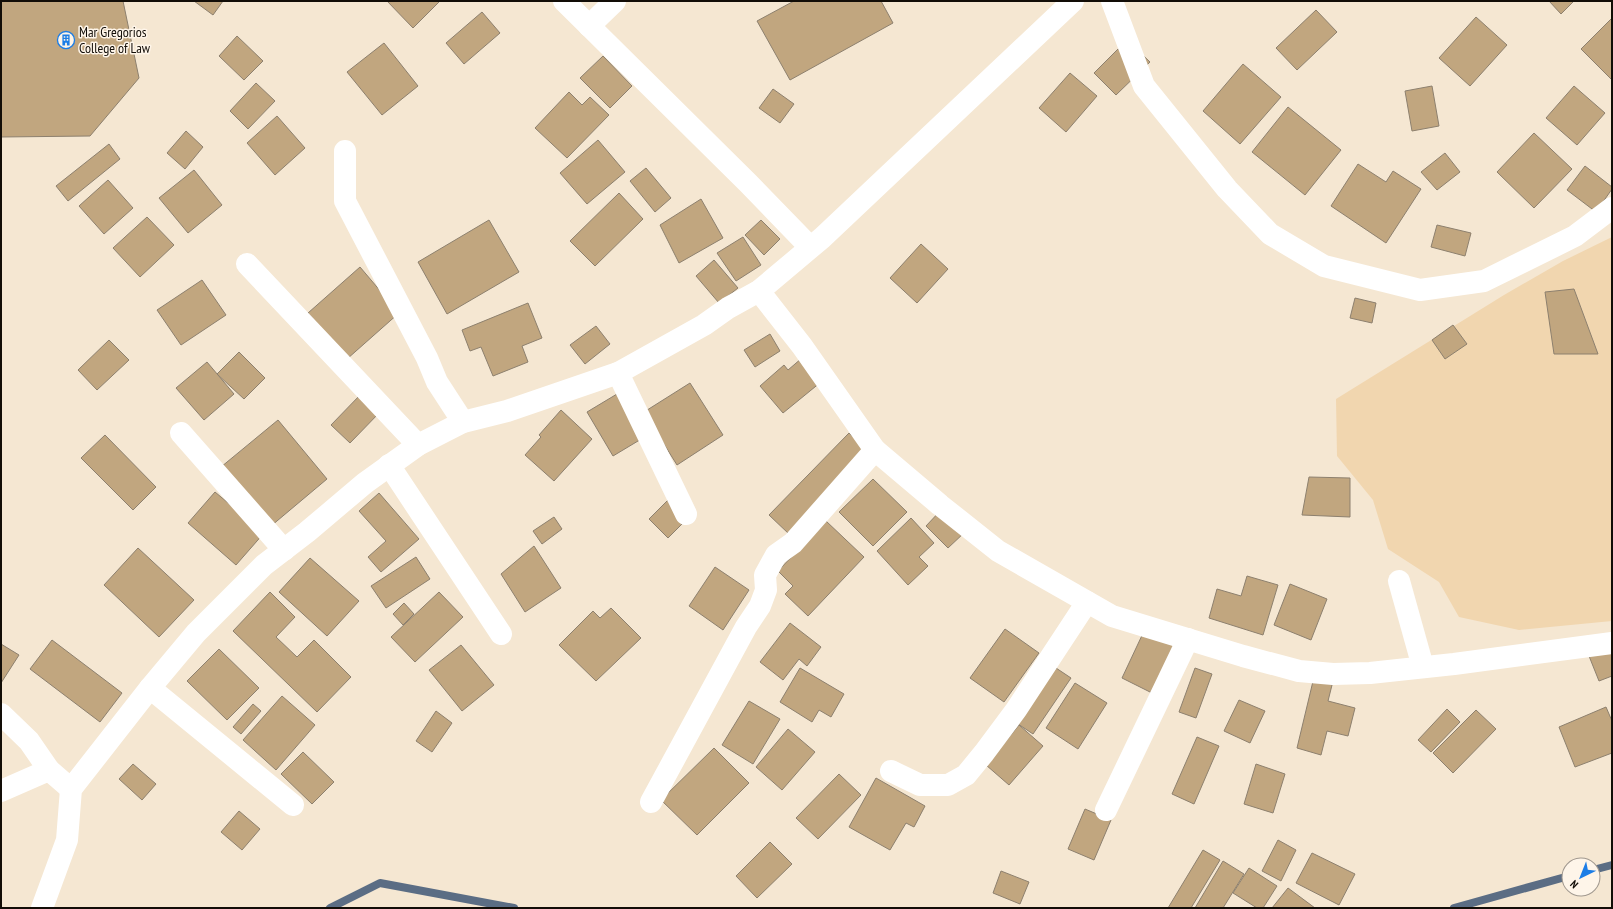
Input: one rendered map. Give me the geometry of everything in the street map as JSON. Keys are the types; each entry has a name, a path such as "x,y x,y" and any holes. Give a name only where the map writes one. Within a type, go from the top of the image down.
{"street":[{"path":"564,1 748,183 810,247"},
{"path":"589,26 615,1"},
{"path":"42,908 67,840 71,789 150,688 196,633 264,565 307,532 365,483 418,445 463,422 507,410 618,372 697,329 728,308 759,291 810,247 1073,1"},
{"path":"1112,1 1144,86 1227,189 1270,234 1324,266 1420,290 1484,281 1575,236 1612,208"},
{"path":"345,151 345,201 427,358 437,382 463,422"},
{"path":"247,264 418,445"},
{"path":"759,291 802,346 875,450 940,505 998,551 1112,616 1243,656 1300,671 1334,674 1370,673 1612,643"},
{"path":"618,372 686,514"},
{"path":"181,432 284,550"},
{"path":"651,802 746,627 760,606 766,590 765,575 768,568 776,556 793,543 875,450"},
{"path":"389,465 501,634"},
{"path":"1399,581 1423,667"},
{"path":"892,770 920,785 948,785 966,774 984,753 1016,710 1087,602"},
{"path":"1106,810 1188,639"},
{"path":"150,688 292,805"},
{"path":"1,714 29,741 49,770 71,789"},
{"path":"1,790 49,770"}],"shaded area":[{"path":"1612,237 1612,621 1519,630 1459,617 1439,582 1388,549 1373,500 1337,456 1336,399 1504,295 1563,261"}],"building":[{"name":"Mar Gregorios College of Law","path":"1,1 123,1 139,78 90,136 1,137"},
{"path":"194,1 223,1 213,15"},
{"path":"387,1 440,1 413,28"},
{"path":"794,1 881,1 893,23 790,80 757,21"},
{"path":"1549,1 1574,1 1561,14"},
{"path":"1316,10 1337,32 1297,70 1276,48"},
{"path":"482,12 500,33 464,64 446,43"},
{"path":"1476,17 1507,45 1470,86 1439,58"},
{"path":"1612,18 1612,78 1611,79 1581,49"},
{"path":"237,36 263,61 244,80 219,56"},
{"path":"1127,40 1150,62 1116,95 1094,73"},
{"path":"384,43 418,86 382,115 347,72"},
{"path":"603,56 632,86 610,108 580,78"},
{"path":"1243,64 1281,97 1240,144 1203,111"},
{"path":"1070,73 1097,96 1066,132 1039,108"},
{"path":"256,83 275,101 248,129 230,111"},
{"path":"1432,86 1439,126 1412,131 1405,91"},
{"path":"1574,86 1605,113 1577,145 1546,118"},
{"path":"773,89 794,104 780,123 759,108"},
{"path":"569,92 582,105 590,97 609,115 567,158 535,128"},
{"path":"1288,107 1341,150 1305,195 1252,152"},
{"path":"277,116 305,148 275,175 247,143"},
{"path":"186,131 203,147 185,169 167,153"},
{"path":"1534,133 1572,169 1534,208 1497,172"},
{"path":"598,140 625,172 587,204 560,173"},
{"path":"109,144 120,159 68,201 56,186"},
{"path":"1445,153 1460,172 1437,190 1421,172"},
{"path":"1358,164 1386,182 1393,171 1421,189 1386,243 1331,206"},
{"path":"1585,166 1612,187 1596,212 1567,190"},
{"path":"646,168 671,198 655,212 630,181"},
{"path":"194,170 222,205 188,233 159,198"},
{"path":"108,180 133,208 104,234 79,206"},
{"path":"619,193 643,219 595,266 570,241"},
{"path":"701,199 723,238 679,263 660,225"},
{"path":"147,217 174,245 140,277 113,248"},
{"path":"489,220 519,272 447,314 418,262"},
{"path":"761,220 780,239 764,255 745,235"},
{"path":"1437,225 1471,233 1465,256 1431,247"},
{"path":"743,237 761,265 736,281 717,253"},
{"path":"921,244 948,269 917,303 890,278"},
{"path":"714,260 738,288 719,303 696,276"},
{"path":"360,267 399,313 347,359 308,313"},
{"path":"202,280 226,315 181,345 157,310"},
{"path":"1574,289 1598,354 1554,354 1545,292"},
{"path":"1355,298 1376,303 1372,323 1350,318"},
{"path":"528,303 542,338 522,346 528,362 493,376 481,347 470,351 462,330"},
{"path":"1453,325 1467,344 1445,359 1432,340"},
{"path":"596,326 610,344 585,364 570,345"},
{"path":"770,334 780,351 755,367 744,350"},
{"path":"109,340 129,360 97,390 78,370"},
{"path":"239,352 265,378 244,399 217,374"},
{"path":"802,358 821,382 783,413 760,386 784,365 788,370"},
{"path":"207,362 234,394 204,420 176,388"},
{"path":"690,383 723,435 677,465 644,412"},
{"path":"362,393 381,411 350,443 331,425"},
{"path":"617,394 643,438 613,456 587,412"},
{"path":"561,410 592,439 554,481 525,455 541,437 539,435"},
{"path":"278,420 327,479 271,526 221,467"},
{"path":"849,433 869,452 789,534 769,515"},
{"path":"105,435 156,487 133,510 81,458"},
{"path":"1309,477 1350,478 1350,517 1302,515"},
{"path":"873,479 907,512 873,546 839,512"},
{"path":"215,492 264,533 236,565 188,523"},
{"path":"379,493 419,539 381,572 368,557 386,541 359,511"},
{"path":"668,500 687,519 668,538 649,519"},
{"path":"942,509 965,532 948,548 926,526"},
{"path":"554,517 562,529 542,544 533,531"},
{"path":"911,518 934,543 919,557 928,566 908,585 877,551"},
{"path":"826,521 864,557 808,616 785,594 793,586 778,571"},
{"path":"534,546 561,588 525,612 501,574"},
{"path":"138,548 194,600 159,637 104,585"},
{"path":"416,557 430,579 386,608 371,586"},
{"path":"310,558 359,601 327,636 279,592"},
{"path":"715,567 749,590 723,630 689,606"},
{"path":"1247,576 1278,585 1263,635 1209,618 1217,589 1241,596"},
{"path":"1290,584 1327,599 1311,640 1274,625"},
{"path":"270,592 295,617 276,637 297,657 314,640 351,677 317,712 233,631"},
{"path":"439,592 463,617 415,662 391,637"},
{"path":"404,603 414,614 403,625 393,614"},
{"path":"611,608 641,638 596,681 559,645 593,611 600,618"},
{"path":"790,623 821,647 807,666 799,659 783,680 760,662"},
{"path":"1005,629 1039,653 1004,702 970,678"},
{"path":"1145,629 1179,645 1156,695 1122,678"},
{"path":"52,640 122,693 100,722 30,669"},
{"path":"1,644 19,655 1,683"},
{"path":"461,645 494,685 462,711 429,670"},
{"path":"1612,647 1612,676 1599,681 1589,656"},
{"path":"219,649 259,688 227,720 187,681"},
{"path":"1053,666 1071,678 1033,734 1015,722"},
{"path":"800,668 844,694 831,717 819,710 812,722 780,702"},
{"path":"1195,668 1212,674 1196,718 1179,712"},
{"path":"1314,677 1333,681 1328,701 1355,708 1348,736 1327,731 1321,755 1297,748"},
{"path":"1075,683 1107,703 1078,749 1046,728"},
{"path":"282,696 315,725 276,770 243,740"},
{"path":"1239,700 1265,711 1250,743 1224,731"},
{"path":"749,701 780,719 753,764 722,745"},
{"path":"253,704 261,711 241,734 233,727"},
{"path":"1606,707 1612,721 1612,753 1575,767 1559,727"},
{"path":"1447,709 1460,722 1431,752 1418,740"},
{"path":"1476,710 1496,729 1453,773 1433,753"},
{"path":"436,711 452,723 432,752 416,741"},
{"path":"1019,725 1043,746 1009,785 986,765"},
{"path":"788,729 815,752 782,790 756,767"},
{"path":"1197,737 1219,746 1194,804 1172,794"},
{"path":"714,748 749,783 697,835 661,800"},
{"path":"303,752 334,782 312,804 281,774"},
{"path":"133,764 156,784 142,800 119,779"},
{"path":"1256,764 1285,774 1273,813 1244,804"},
{"path":"839,774 861,795 818,839 796,818"},
{"path":"876,778 925,806 914,827 906,823 890,850 849,827"},
{"path":"1085,809 1111,820 1094,860 1068,849"},
{"path":"239,811 260,829 242,850 221,832"},
{"path":"1278,840 1296,850 1281,881 1262,871"},
{"path":"770,842 792,864 757,898 736,876"},
{"path":"1203,850 1220,860 1191,908 1168,908"},
{"path":"1312,853 1355,874 1339,905 1296,883"},
{"path":"1223,861 1244,874 1223,908 1195,908"},
{"path":"1249,868 1277,886 1263,908 1257,908 1233,893"},
{"path":"1001,871 1029,882 1020,904 993,893"},
{"path":"1288,888 1315,908 1272,908"}],"waterway":[{"path":"1601,868 1612,865"},
{"path":"1454,908 1561,878"},
{"path":"330,908 380,883 514,908"}],"place":[{"name":"Mar Gregorios College of Law","path":"66,40"}]}
